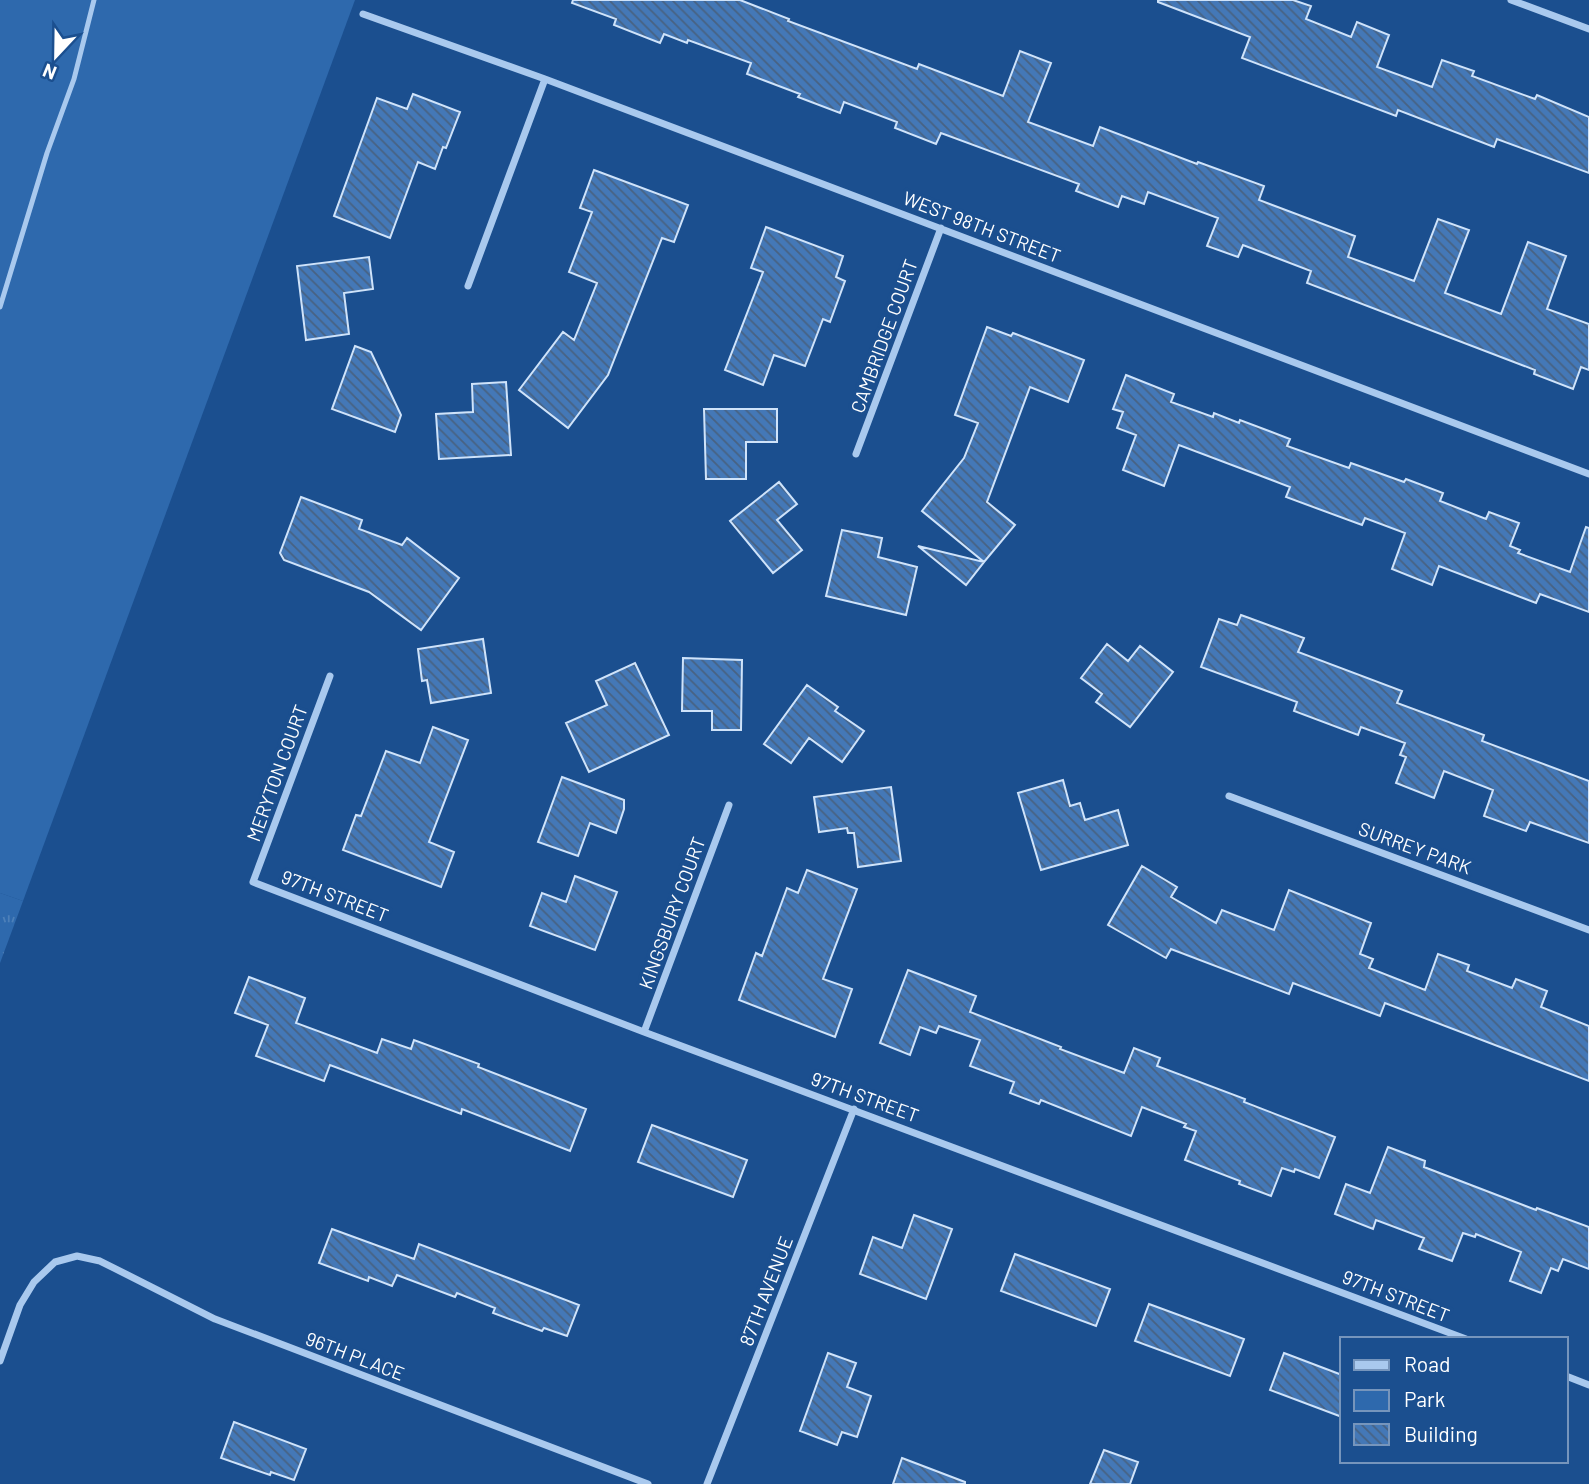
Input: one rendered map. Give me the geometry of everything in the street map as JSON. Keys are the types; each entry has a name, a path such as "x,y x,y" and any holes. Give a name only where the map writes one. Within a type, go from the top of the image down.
{"street":[{"path":"1511,0 1589,29"},
{"name":"WEST 98TH STREET","path":"363,14 545,79 1589,474"},
{"path":"468,286 545,79"},
{"name":"CAMBRIDGE COURT","path":"856,454 941,228"},
{"name":"MERYTON COURT","path":"253,882 330,676"},
{"name":"SURREY PARK","path":"1229,796 1589,930"},
{"name":"KINGSBURY COURT","path":"644,1032 729,805"},
{"name":"97TH STREET","path":"253,882 644,1032 1461,1337"},
{"name":"87TH AVENUE","path":"707,1484 854,1109"},
{"name":"96TH PLACE","path":"0,1361 20,1305 34,1282 55,1262 77,1256 100,1261 215,1319 648,1484"},
{"path":"1568,1377 1589,1385"}],"lane":[{"path":"0,307 47,153 75,79 94,0"}],"green space":[{"path":"0,0 355,0 23,901 0,893"},
{"path":"0,893 23,901 0,963"}],"building":[{"path":"573,0 740,0 789,19 788,21 917,69 919,64 1003,96 1020,51 1051,63 1028,122 1093,146 1100,127 1264,186 1259,200 1355,236 1348,257 1414,281 1438,219 1469,230 1445,293 1501,314 1528,242 1566,256 1547,309 1589,324 1589,370 1581,367 1573,389 1534,374 1535,370 1307,283 1311,271 1243,245 1238,257 1207,246 1218,218 1148,192 1144,204 1122,196 1118,207 1076,191 1079,184 941,133 936,144 895,128 897,122 844,102 840,113 747,74 751,63 664,34 660,43 614,25 616,19 572,3"},
{"path":"1158,0 1293,0 1311,6 1306,19 1351,37 1357,22 1389,35 1377,67 1432,87 1442,60 1474,71 1472,76 1535,99 1537,95 1589,117 1589,173 1497,139 1494,147 1398,110 1396,116 1242,58 1250,37"},
{"path":"413,94 460,112 435,169 418,162 390,238 334,216 377,98 407,109"},
{"path":"594,170 688,205 674,242 662,238 608,375 568,428 519,390 563,332 574,340 597,283 569,272 592,212 580,208"},
{"path":"766,227 843,256 836,277 845,281 830,322 823,319 805,366 774,355 763,385 725,370 763,272 751,268"},
{"path":"369,257 373,289 344,293 349,334 306,340 297,266"},
{"path":"987,327 1011,336 1013,333 1084,360 1068,402 1030,387 987,502 1015,525 984,562 922,511 964,458 978,423 955,415"},
{"path":"355,346 371,352 401,415 395,432 332,409"},
{"path":"1126,375 1174,394 1171,402 1213,417 1214,413 1239,423 1240,420 1290,439 1287,446 1349,468 1351,463 1404,482 1406,479 1443,493 1440,501 1486,519 1489,512 1519,523 1510,546 1520,550 1518,553 1570,572 1586,527 1589,528 1589,612 1540,594 1536,603 1439,566 1432,585 1392,569 1405,533 1365,518 1362,525 1286,497 1290,487 1179,445 1164,486 1123,470 1136,435 1117,428 1123,412 1113,409"},
{"path":"506,382 511,455 439,459 436,414 473,412 472,384"},
{"path":"704,409 777,409 777,442 746,442 746,479 706,479"},
{"path":"779,482 797,504 777,520 802,550 773,573 730,521"},
{"path":"301,497 362,520 359,529 402,545 407,538 459,578 421,630 369,592 284,560 280,553"},
{"path":"842,530 882,538 878,557 917,567 906,615 826,596"},
{"path":"918,546 984,562 966,585"},
{"path":"1241,615 1304,638 1298,652 1402,691 1397,703 1484,735 1482,741 1589,781 1589,843 1530,822 1526,831 1484,816 1493,790 1444,771 1434,798 1396,783 1406,757 1400,755 1405,743 1361,727 1358,735 1294,711 1297,702 1201,667 1219,619 1237,625"},
{"path":"483,639 491,693 431,703 427,680 422,681 418,649"},
{"path":"1107,644 1128,661 1140,646 1173,672 1130,727 1096,702 1102,694 1081,678"},
{"path":"683,658 742,660 741,730 712,730 712,711 682,711"},
{"path":"635,663 669,735 589,772 566,723 607,705 596,681"},
{"path":"807,685 838,707 835,711 864,731 842,762 809,738 791,763 764,744"},
{"path":"433,727 468,740 429,842 454,852 441,887 343,850 356,815 361,816 386,751 420,763"},
{"path":"562,777 624,800 624,809 616,833 590,823 578,856 538,842"},
{"path":"1063,780 1070,806 1080,803 1085,820 1118,810 1128,845 1041,870 1018,793"},
{"path":"891,787 901,861 858,867 854,833 848,833 847,828 819,832 814,797"},
{"path":"1142,866 1177,887 1171,897 1216,923 1222,910 1274,930 1289,890 1371,923 1360,954 1373,959 1369,968 1425,990 1438,954 1469,965 1467,971 1512,988 1516,979 1547,991 1541,1007 1589,1026 1589,1081 1385,1003 1380,1016 1293,983 1289,994 1171,949 1166,958 1108,925"},
{"path":"807,870 857,889 823,979 852,989 835,1037 739,1000 756,953 762,956 787,888 798,893"},
{"path":"575,876 617,892 595,950 530,926 542,893 566,902"},
{"path":"908,970 976,996 970,1012 1061,1047 1060,1049 1124,1073 1134,1048 1160,1058 1157,1066 1335,1137 1319,1178 1295,1169 1294,1172 1282,1168 1271,1196 1185,1160 1196,1131 1184,1127 1186,1124 1142,1107 1131,1136 1041,1100 1039,1104 1010,1093 1014,1082 970,1066 980,1040 939,1026 936,1033 920,1027 910,1055 880,1043"},
{"path":"249,977 305,998 296,1023 377,1053 382,1039 411,1049 414,1040 586,1109 570,1151 462,1109 461,1114 330,1065 324,1081 256,1056 268,1025 235,1013"},
{"path":"652,1125 747,1160 733,1197 638,1162"},
{"path":"1388,1147 1425,1161 1424,1167 1536,1210 1537,1208 1589,1227 1589,1269 1563,1259 1558,1271 1551,1268 1541,1293 1510,1281 1521,1252 1476,1234 1475,1237 1463,1233 1452,1261 1419,1249 1424,1238 1376,1220 1373,1229 1335,1214 1346,1184 1370,1193"},
{"path":"914,1215 952,1229 926,1299 860,1274 873,1237 902,1248"},
{"path":"332,1229 414,1259 419,1244 579,1305 567,1336 544,1328 542,1331 493,1313 495,1308 457,1293 455,1297 397,1275 392,1286 369,1277 368,1281 319,1263"},
{"path":"1015,1254 1110,1289 1096,1326 1001,1291"},
{"path":"1149,1304 1244,1339 1230,1376 1135,1341"},
{"path":"828,1353 856,1363 847,1387 871,1396 857,1437 842,1432 837,1445 800,1431"},
{"path":"1284,1353 1340,1374 1340,1416 1270,1390"},
{"path":"234,1422 306,1449 294,1480 271,1472 270,1475 221,1458"},
{"path":"1104,1450 1138,1462 1130,1484 1090,1484"},
{"path":"902,1458 965,1482 965,1484 893,1484"}]}
